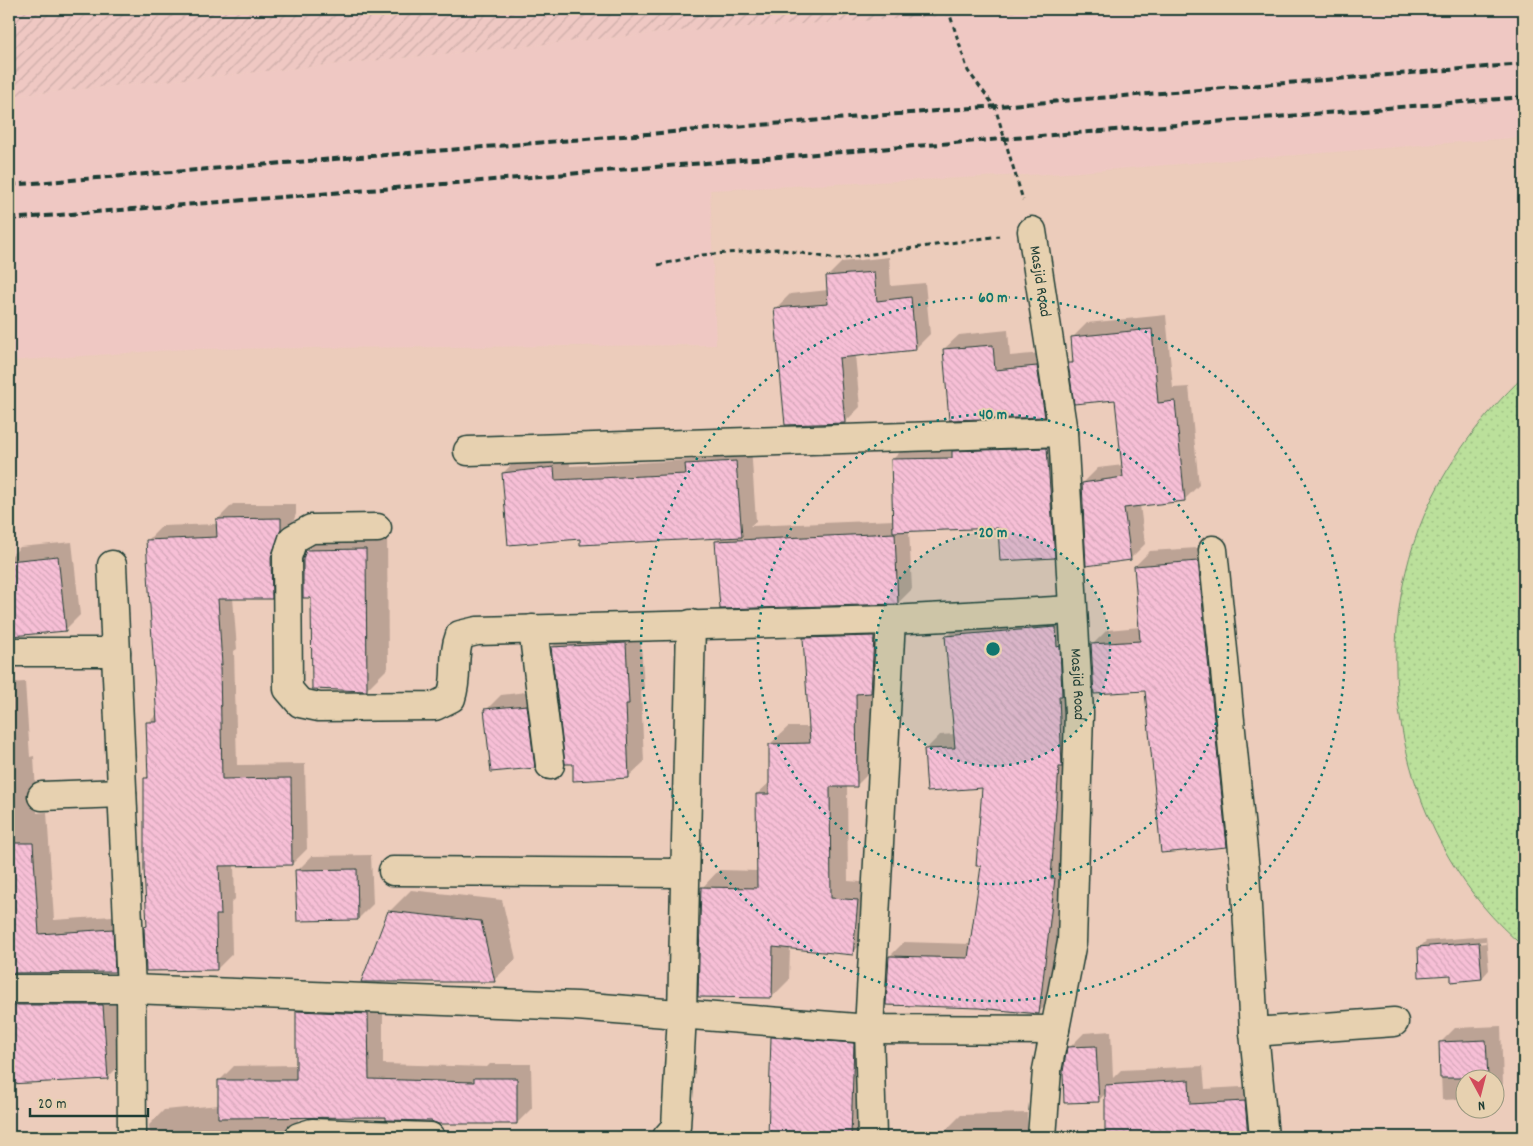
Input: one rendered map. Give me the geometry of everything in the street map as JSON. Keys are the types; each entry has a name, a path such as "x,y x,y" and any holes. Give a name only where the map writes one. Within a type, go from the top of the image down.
{"street":[{"name":"Masjid Road","path":"1032,231 1063,432 1079,713 1072,942 1047,1070 1042,1137"},
{"path":"468,451 1063,432"},
{"path":"377,528 311,529 293,539 287,557 288,689 300,703 319,707 435,706 451,698 456,684 455,650 460,635 477,631 891,620 1072,610"},
{"path":"1213,550 1245,871 1254,1032 1264,1137"},
{"path":"112,565 131,990 132,1137"},
{"path":"872,1137 869,1028 891,620"},
{"path":"667,1137 676,1127 682,1014 691,624"},
{"path":"533,629 550,764"},
{"path":"9,652 116,652"},
{"path":"42,796 122,793"},
{"path":"393,871 685,873"},
{"path":"9,989 131,990 577,1006 869,1028 1055,1030"},
{"path":"1254,1032 1394,1022"},
{"path":"299,1137 312,1133 444,1137"}],"path":[{"path":"658,265 702,255 777,249 837,259 1032,231 995,107 968,71 948,9"}],"shaded area":[{"path":"9,9 1079,9 690,30 9,96"},
{"path":"1079,9 1524,9 1524,137 1066,173 710,190 716,345 186,349 9,361 9,96 690,30"}],"green space":[{"path":"1524,376 1524,947 1482,905 1449,857 1423,804 1406,748 1397,689 1397,630 1406,572 1424,516 1433,496 1467,441 1494,407"}],"building":[{"path":"874,272 877,301 911,297 916,350 839,358 845,423 785,425 774,308 828,304 826,276"},
{"path":"1152,329 1158,403 1175,401 1185,501 1124,508 1131,560 1086,566 1082,483 1123,477 1115,400 1074,404 1068,363 1073,363 1071,337"},
{"path":"993,345 995,370 1037,366 1045,417 949,420 943,349"},
{"path":"1047,448 1055,558 1000,561 998,528 893,532 891,459 952,458 952,451"},
{"path":"736,461 742,537 580,545 580,539 508,545 502,473 554,467 555,480 686,474 685,464"},
{"path":"281,518 281,530 271,557 272,599 218,599 222,665 220,665 222,779 291,778 292,865 219,866 221,915 216,915 217,970 146,971 144,927 147,926 144,869 144,778 148,778 146,722 157,722 146,540 217,537 216,519"},
{"path":"895,533 898,604 720,609 715,541"},
{"path":"366,549 367,691 312,689 311,598 303,598 303,559 306,550"},
{"path":"58,556 66,631 12,636 9,607 9,561"},
{"path":"1198,561 1227,847 1161,853 1145,691 1094,694 1091,644 1140,641 1134,566"},
{"path":"1056,627 1057,647 1060,646 1062,696 1059,696 1062,767 1059,767 1051,878 1055,878 1039,1014 979,1008 886,1005 889,956 968,958 981,866 976,866 982,788 927,792 924,749 955,748 945,636"},
{"path":"874,636 871,693 856,694 857,787 830,787 831,898 858,900 853,955 773,947 772,998 698,997 701,887 757,888 756,794 769,794 769,744 810,743 803,638"},
{"path":"626,643 629,704 626,704 629,778 573,781 573,764 565,764 551,647"},
{"path":"527,705 535,768 491,772 484,709"},
{"path":"9,843 33,843 39,934 113,929 115,972 9,973"},
{"path":"357,869 358,920 297,921 295,870"},
{"path":"388,911 481,921 495,982 361,982"},
{"path":"1479,942 1482,979 1451,982 1451,975 1419,977 1418,947"},
{"path":"9,1005 103,1005 108,1079 9,1084"},
{"path":"296,1011 368,1014 369,1079 474,1082 474,1078 517,1078 517,1124 439,1124 431,1121 386,1120 386,1117 218,1118 218,1080 296,1080"},
{"path":"771,1037 854,1043 851,1137 768,1137"},
{"path":"1486,1040 1487,1068 1456,1068 1456,1078 1440,1078 1439,1042"},
{"path":"1096,1046 1099,1102 1064,1103 1063,1072 1067,1047"},
{"path":"1189,1080 1190,1104 1245,1101 1248,1137 1105,1137 1105,1085"}],"railway":[{"path":"9,185 1524,64"},
{"path":"9,219 1524,97"}]}
